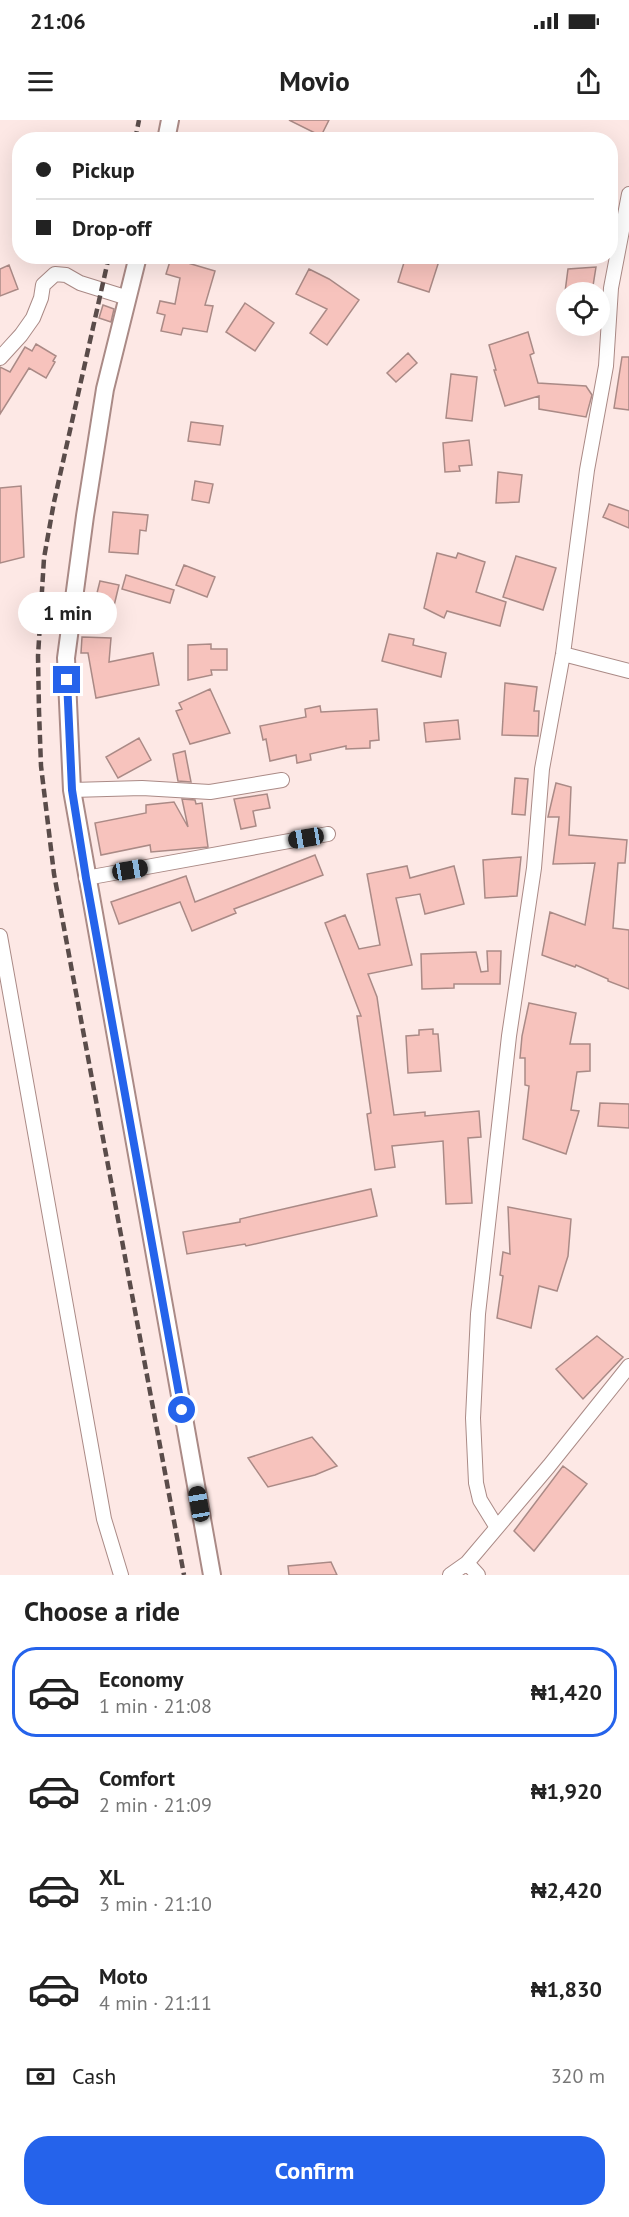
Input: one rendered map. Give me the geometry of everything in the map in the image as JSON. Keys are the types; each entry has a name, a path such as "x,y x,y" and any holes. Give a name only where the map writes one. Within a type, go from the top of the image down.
{"street":[{"path":"618,248 629,194"},
{"path":"136,264 105,389 66,658 72,790 212,1575"},
{"path":"496,1526 480,1500 476,1483 473,1418 478,1314 509,1036 534,868 542,769 563,654 587,470 606,366 610,288 615,264"},
{"path":"0,358 33,318 44,285 55,274 128,298"},
{"path":"563,654 629,671"},
{"path":"72,790 142,788 210,792 282,780"},
{"path":"86,878 328,834"},
{"path":"0,936 104,1519 122,1575"},
{"path":"450,1575 467,1563 629,1366"},
{"path":"467,1563 478,1575"}],"building":[{"path":"289,120 329,120 323,132 313,132"},
{"path":"169,264 191,264 215,271 205,305 213,306 207,332 183,328 181,335 161,331 165,315 157,313 160,301 175,304 180,278 166,274"},
{"path":"404,264 438,264 429,292 398,282"},
{"path":"9,265 18,289 0,296 0,269"},
{"path":"596,267 594,282 566,282 568,269"},
{"path":"309,269 329,279 359,300 327,345 310,333 327,309 296,294"},
{"path":"245,303 274,323 255,351 226,332"},
{"path":"103,305 114,309 111,322 99,318"},
{"path":"528,332 534,353 530,355 538,383 586,386 592,395 586,417 539,409 539,396 505,406 489,345"},
{"path":"36,344 56,356 53,361 55,362 46,378 29,368 0,414 0,367 10,372 25,347 32,351"},
{"path":"408,353 417,363 396,382 387,373"},
{"path":"622,357 629,357 629,410 614,408"},
{"path":"451,374 477,377 472,421 446,418"},
{"path":"191,422 223,426 220,445 188,441"},
{"path":"469,440 472,465 459,466 460,471 445,472 443,443"},
{"path":"498,472 522,475 519,502 496,503"},
{"path":"195,481 213,484 209,503 192,500"},
{"path":"21,486 24,557 0,563 0,488"},
{"path":"609,504 629,511 629,528 603,517"},
{"path":"113,512 148,515 146,531 140,530 138,554 109,552"},
{"path":"437,553 456,558 458,553 485,562 476,592 506,602 500,626 447,611 444,618 424,608"},
{"path":"516,556 556,568 543,610 503,597"},
{"path":"184,565 215,577 207,597 176,585"},
{"path":"126,575 174,590 170,603 122,589"},
{"path":"100,581 119,585 113,610 94,605"},
{"path":"389,634 414,639 413,645 446,653 441,677 382,661"},
{"path":"82,637 111,638 109,662 153,653 159,685 96,698 88,653 81,653"},
{"path":"211,644 211,649 227,649 227,670 211,670 212,675 188,680 188,645"},
{"path":"505,683 537,687 534,711 539,711 538,736 502,735"},
{"path":"210,689 230,733 190,744 176,711 182,709 179,703"},
{"path":"320,706 321,712 377,709 379,740 370,741 370,748 346,749 346,746 310,754 311,760 297,763 296,755 270,761 266,739 263,740 260,726 306,717 305,709"},
{"path":"458,720 460,739 426,742 424,723"},
{"path":"139,738 151,760 118,778 106,757"},
{"path":"185,751 191,782 178,781 173,754"},
{"path":"515,778 528,779 525,815 512,814"},
{"path":"556,783 571,787 569,835 627,840 625,863 618,863 613,928 629,930 629,989 576,965 575,967 542,955 550,912 585,925 595,863 553,864 559,817 548,817"},
{"path":"267,794 270,808 253,811 256,826 241,829 234,799"},
{"path":"182,799 195,800 196,804 202,803 208,847 151,852 150,845 101,855 95,823 146,813 146,805 174,802 188,827"},
{"path":"315,855 323,875 234,909 236,913 192,931 180,902 119,924 111,902 186,876 195,902"},
{"path":"521,857 517,896 485,898 483,860"},
{"path":"407,866 410,878 454,866 464,904 425,914 420,894 396,898 412,965 368,974 377,997 394,1115 425,1112 425,1116 479,1111 481,1137 468,1138 472,1203 446,1204 443,1141 392,1146 395,1167 375,1170 367,1114 371,1113 357,1016 361,1016 325,923 345,915 359,949 380,945 367,874"},
{"path":"487,951 501,951 500,984 454,984 454,988 422,989 421,954 476,952 481,972 488,971"},
{"path":"529,1003 576,1013 570,1044 590,1044 590,1071 577,1072 571,1110 579,1111 566,1154 523,1139 529,1086 525,1085 525,1058 520,1058"},
{"path":"433,1029 433,1034 438,1034 441,1071 408,1073 406,1036 419,1035 419,1030"},
{"path":"600,1103 629,1104 629,1128 598,1126"},
{"path":"371,1189 377,1216 246,1246 245,1244 187,1254 183,1232 240,1222 240,1219"},
{"path":"508,1207 571,1219 568,1256 557,1291 539,1286 531,1328 497,1318 503,1276 500,1275 503,1252 510,1254"},
{"path":"597,1336 623,1357 583,1399 556,1369"},
{"path":"312,1437 337,1466 315,1475 268,1487 248,1458"},
{"path":"563,1466 587,1484 534,1551 514,1531"},
{"path":"331,1562 337,1575 289,1575 288,1566"}],"railway":[{"path":"137,132 139,120"},
{"path":"107,264 54,502 44,558 38,656 41,766 54,874 184,1575"}],"route":[{"path":"67,680 72,790 182,1410"}]}
